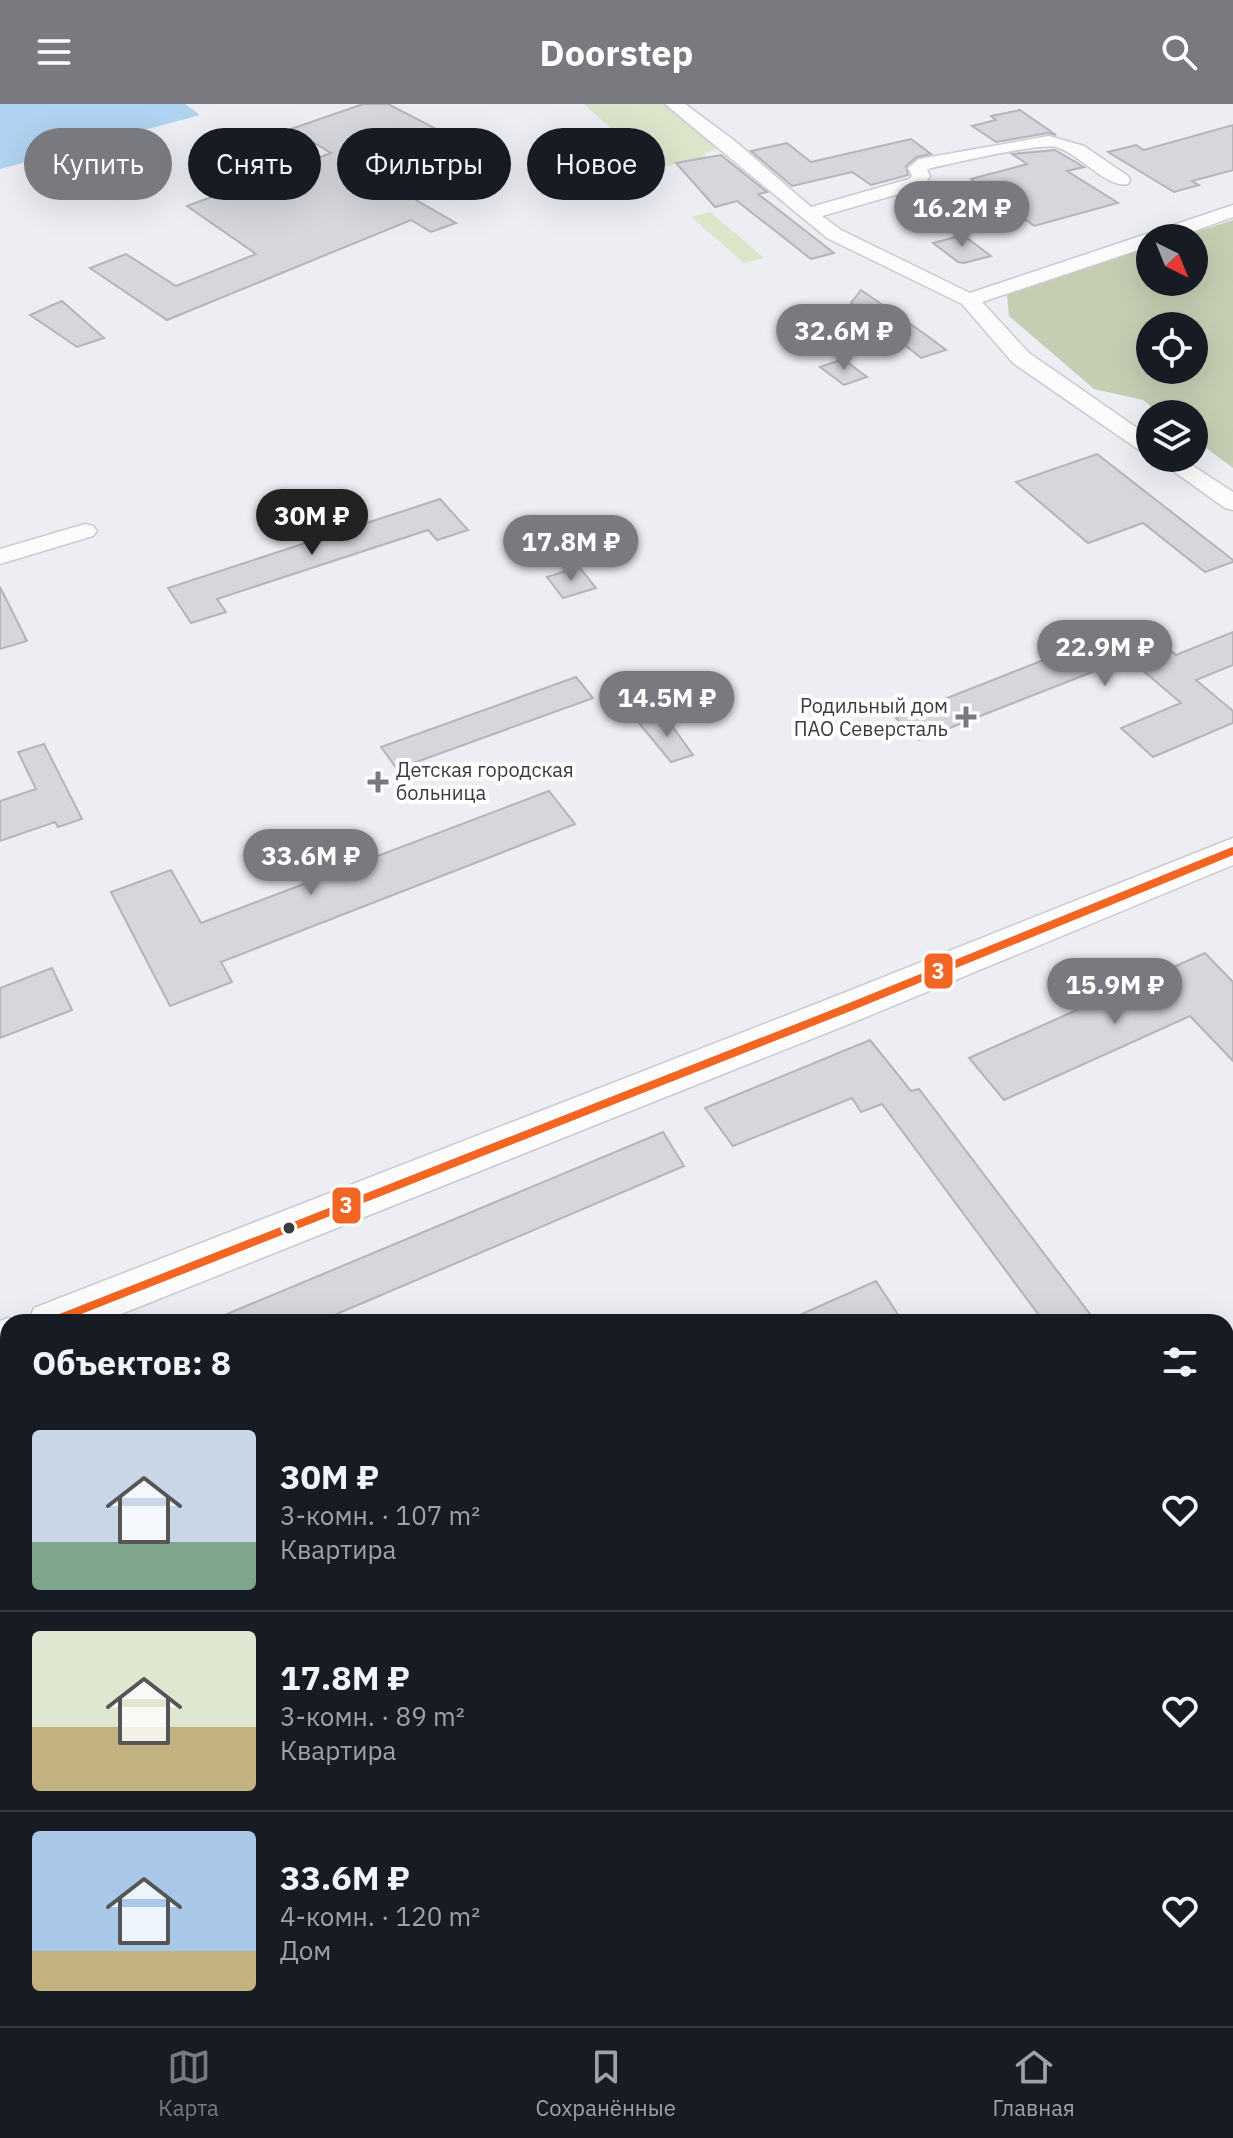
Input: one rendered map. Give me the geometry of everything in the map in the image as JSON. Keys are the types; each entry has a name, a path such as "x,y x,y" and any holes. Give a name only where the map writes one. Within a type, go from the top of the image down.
{"main road":[{"path":"70,1314 845,1009 1233,851"}],"street":[{"path":"674,104 729,145 783,195 834,234 969,300 1021,358 1136,437"},
{"path":"807,214 916,183 921,176 917,168 926,163 1049,141 1062,141 1121,180"},
{"path":"1196,224 1233,211"},
{"path":"969,300 1136,245"},
{"path":"1187,472 1233,503"},
{"path":"0,557 85,531"}],"green space":[{"path":"584,104 668,104 721,147 704,153 707,157 665,167 665,128 611,128"},
{"path":"710,212 764,258 744,263 691,217"},
{"path":"1233,220 1233,468 1208,449 1208,400 1143,400 1094,389 1009,316 1007,295 1136,252 1136,296 1208,296 1208,228"}],"water":[{"path":"0,104 185,104 200,115 152,128 24,128 24,163 0,169"}],"building":[{"path":"363,104 388,104 434,128 337,128 337,200 416,200 456,223 431,232 411,220 167,320 90,268 126,254 176,286 256,254 187,206 203,200 321,200 321,157 331,153 321,147 321,128 294,128"},
{"path":"1020,110 1056,135 1048,133 996,142 972,126 996,120 991,116"},
{"path":"1233,125 1233,170 1192,181 1199,185 1174,192 1108,152 1136,145 1144,150"},
{"path":"911,139 931,154 917,157 906,166 908,175 871,185 852,172 792,186 751,151 787,143 811,162"},
{"path":"1055,150 1084,167 1067,171 1118,203 1034,226 971,179 1027,164 1012,154"},
{"path":"721,155 767,192 758,194 834,253 811,259 737,201 715,207 676,163"},
{"path":"963,235 991,256 958,262 933,243"},
{"path":"861,290 946,350 921,358 875,321 850,307"},
{"path":"62,301 104,338 77,347 30,315"},
{"path":"843,359 867,377 844,385 820,367"},
{"path":"1097,454 1233,562 1205,572 1143,523 1088,543 1016,482"},
{"path":"440,499 468,530 437,540 428,530 217,599 226,612 191,623 168,588"},
{"path":"579,567 596,588 563,598 547,577"},
{"path":"0,587 27,641 0,649"},
{"path":"1138,623 1176,655 1233,632 1233,665 1196,680 1233,711 1233,723 1153,757 1121,728 1181,703 1128,658 919,740 896,718"},
{"path":"576,677 593,698 397,769 381,747"},
{"path":"665,716 693,755 671,762 639,723"},
{"path":"44,744 82,819 58,827 55,822 0,841 0,801 36,789 18,752"},
{"path":"549,791 575,824 221,962 232,982 170,1006 111,892 171,870 201,923"},
{"path":"1205,953 1233,982 1233,1061 1190,1016 1004,1100 969,1058"},
{"path":"52,968 72,1010 0,1038 0,988"},
{"path":"870,1040 911,1091 919,1089 1090,1314 1038,1314 882,1104 861,1112 852,1098 733,1146 705,1108"},
{"path":"663,1132 684,1166 337,1314 227,1314"},
{"path":"876,1281 898,1314 802,1314"}],"transit line":[{"name":"3","path":"70,1314 845,1009 1233,851"}],"place":[{"name":"Родильный дом ПАО Северсталь","path":"966,717"},
{"name":"Детская городская больница","path":"378,782"}]}
